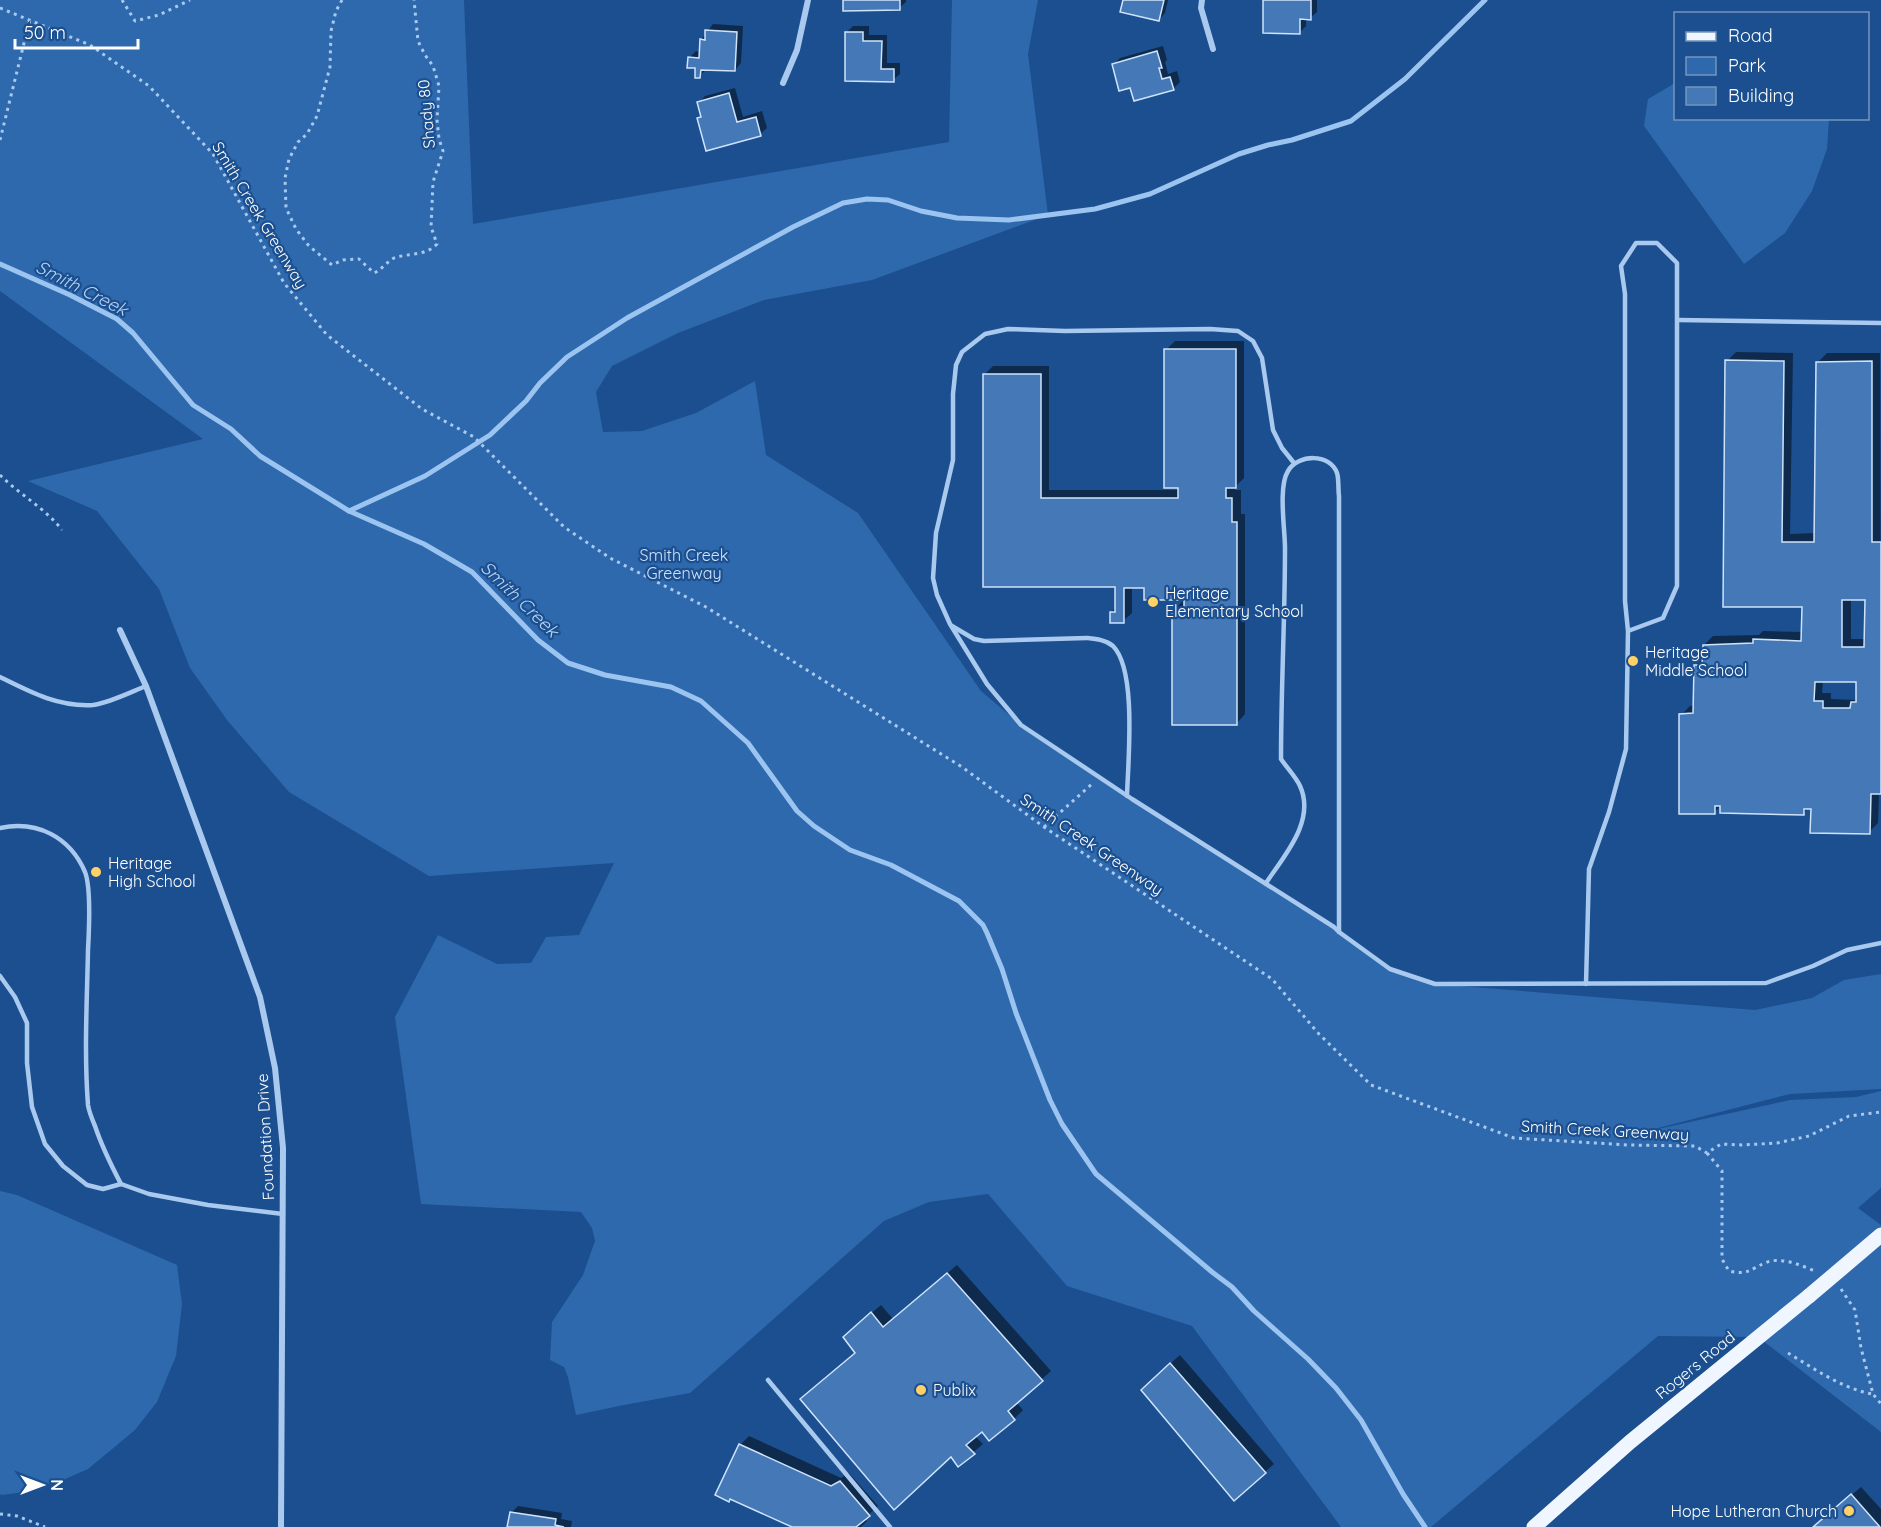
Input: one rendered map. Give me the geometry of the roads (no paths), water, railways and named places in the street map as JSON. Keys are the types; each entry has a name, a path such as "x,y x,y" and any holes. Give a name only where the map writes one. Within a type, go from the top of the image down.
{"main road":[{"name":"Rogers Road","path":"1535,1527 1630,1442 1881,1235"}],"street":[{"path":"783,83 797,50 808,0"},
{"path":"1202,0 1201,8 1213,49"},
{"name":"Foundation Drive","path":"120,630 146,686 260,997 275,1068 283,1148 281,1527"}],"lane":[{"path":"1586,984 1589,869 1609,812 1626,748 1628,630 1625,601 1625,294 1621,266 1636,243 1657,243 1677,263 1677,586 1663,618 1628,630"},
{"path":"1678,320 1881,323"},
{"path":"1294,463 1282,448 1273,430 1262,358 1253,341 1239,330 1008,329 985,334 962,352 956,365 953,382 954,460 936,533 933,578 937,596 950,624 987,684 1021,725 1127,796 1334,927 1390,969 1436,984 1766,983 1814,966 1847,950 1881,943"},
{"path":"1266,884 1292,844 1299,829 1305,805 1300,786 1281,759 1285,546 1283,492 1287,472 1294,463 1312,457 1326,460 1337,472 1339,932"},
{"path":"950,624 974,639 984,641 1087,638 1101,640 1112,645 1121,657 1127,676 1127,796"},
{"path":"0,677 33,694 60,703 94,705 146,686"},
{"path":"0,828 31,827 53,834 73,851 86,874 89,917 88,1108 104,1152 122,1184"},
{"path":"0,976 15,997 27,1023 27,1063 32,1107 45,1144 63,1166 87,1185 103,1189 122,1184 149,1194 208,1205 282,1214"},
{"path":"768,1380 890,1527"}],"waterway":[{"path":"349,511 425,476 490,435 567,357 627,318 793,227 843,203 867,199 888,200 921,211 957,218 1009,220 1095,209 1150,194 1239,154 1351,121 1405,79 1485,0"},
{"name":"Smith Creek","path":"0,264 117,319 133,333 193,405 231,429 260,456 349,511 424,544 472,572 538,640 568,663 605,675 671,687 701,701 748,743 797,811 814,826 850,850 891,865 959,901 983,925 1002,969 1016,1013 1050,1100 1062,1124 1096,1174 1232,1287 1254,1311 1308,1359 1336,1388 1361,1420 1403,1494 1425,1527"}],"place":[{"name":"Heritage Elementary School","path":"1153,602"},
{"name":"Heritage Middle School","path":"1633,661"},
{"name":"Heritage High School","path":"96,872"},
{"name":"Publix","path":"921,1390"},
{"name":"Hope Lutheran Church","path":"1849,1511"}],"park label":[{"name":"Smith Creek Greenway","path":"684,564"}]}
